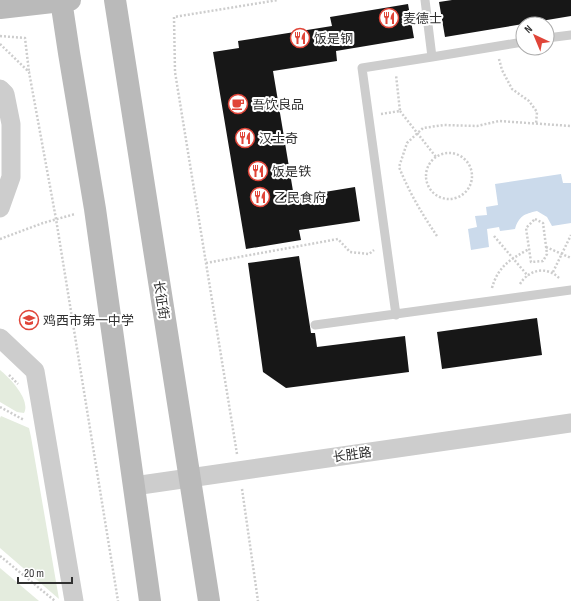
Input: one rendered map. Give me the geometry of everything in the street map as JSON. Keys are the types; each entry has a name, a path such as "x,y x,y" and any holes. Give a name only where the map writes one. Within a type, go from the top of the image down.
{"main road":[{"path":"0,8 64,0 69,53 95,209 150,601"},
{"name":"长征街","path":"114,0 209,601"}],"street":[{"path":"0,90 5,94 11,124 11,177 0,208"},
{"path":"0,338 35,371 74,601"},
{"name":"长胜路","path":"134,486 571,423"}],"lane":[{"path":"424,0 432,57"},
{"path":"555,37 571,35"},
{"path":"396,315 362,68 515,44"},
{"path":"315,325 571,290"}],"path":[{"path":"258,601 239,470 175,72 174,16 278,0"},
{"path":"0,36 25,38 29,72 56,219 118,601"},
{"path":"0,44 29,72"},
{"path":"497,47 502,70 512,89 529,101 537,112 536,124"},
{"path":"395,63 400,110 436,157"},
{"path":"369,116 400,110"},
{"path":"437,236 409,192 399,167 407,143 423,128 444,125 477,126 499,121 571,126"},
{"path":"451,154 458,155 469,165 471,172 469,187 458,197 450,199 442,198 435,195 430,189 426,175 428,168 436,157 451,154"},
{"path":"0,239 56,219 95,209"},
{"path":"535,219 543,223 547,254 544,261 531,262 529,249 526,228 535,219"},
{"path":"552,272 571,234"},
{"path":"494,236 528,276"},
{"path":"206,263 338,239 350,252 369,254 386,242"},
{"path":"546,247 571,258"},
{"path":"488,302 495,277 507,261 529,249"},
{"path":"0,407 29,423"},
{"path":"0,556 55,601"}],"shaded area":[{"path":"0,370 9,378 22,396 25,402 24,413 17,412 0,402"},
{"path":"1,416 29,428 59,599 0,548"},
{"path":"0,568 39,601 0,601"}],"water":[{"path":"561,174 563,183 571,183 571,223 552,226 547,217 537,211 532,212 520,218 515,229 500,231 499,227 487,229 489,247 471,250 468,229 477,227 475,216 487,215 486,207 498,205 495,184"}],"building":[{"path":"452,0 571,0 571,16 555,19 555,16 515,16 515,25 445,37 439,2"},
{"path":"408,4 414,38 336,51 337,61 273,71 294,197 355,187 360,221 299,230 301,240 246,249 213,52 239,48 238,41 332,26 330,17"},
{"path":"299,256 311,333 315,333 317,347 405,336 409,372 286,388 263,372 248,263"},
{"path":"537,318 542,355 442,369 437,332"}],"place":[{"name":"麦德士","path":"389,18"},
{"name":"饭是钢","path":"300,38"},
{"name":"吾饮良品","path":"238,104"},
{"name":"汉士奇","path":"245,138"},
{"name":"饭是铁","path":"258,171"},
{"name":"乙民食府","path":"260,197"},
{"name":"鸡西市第一中学","path":"29,320"}]}
